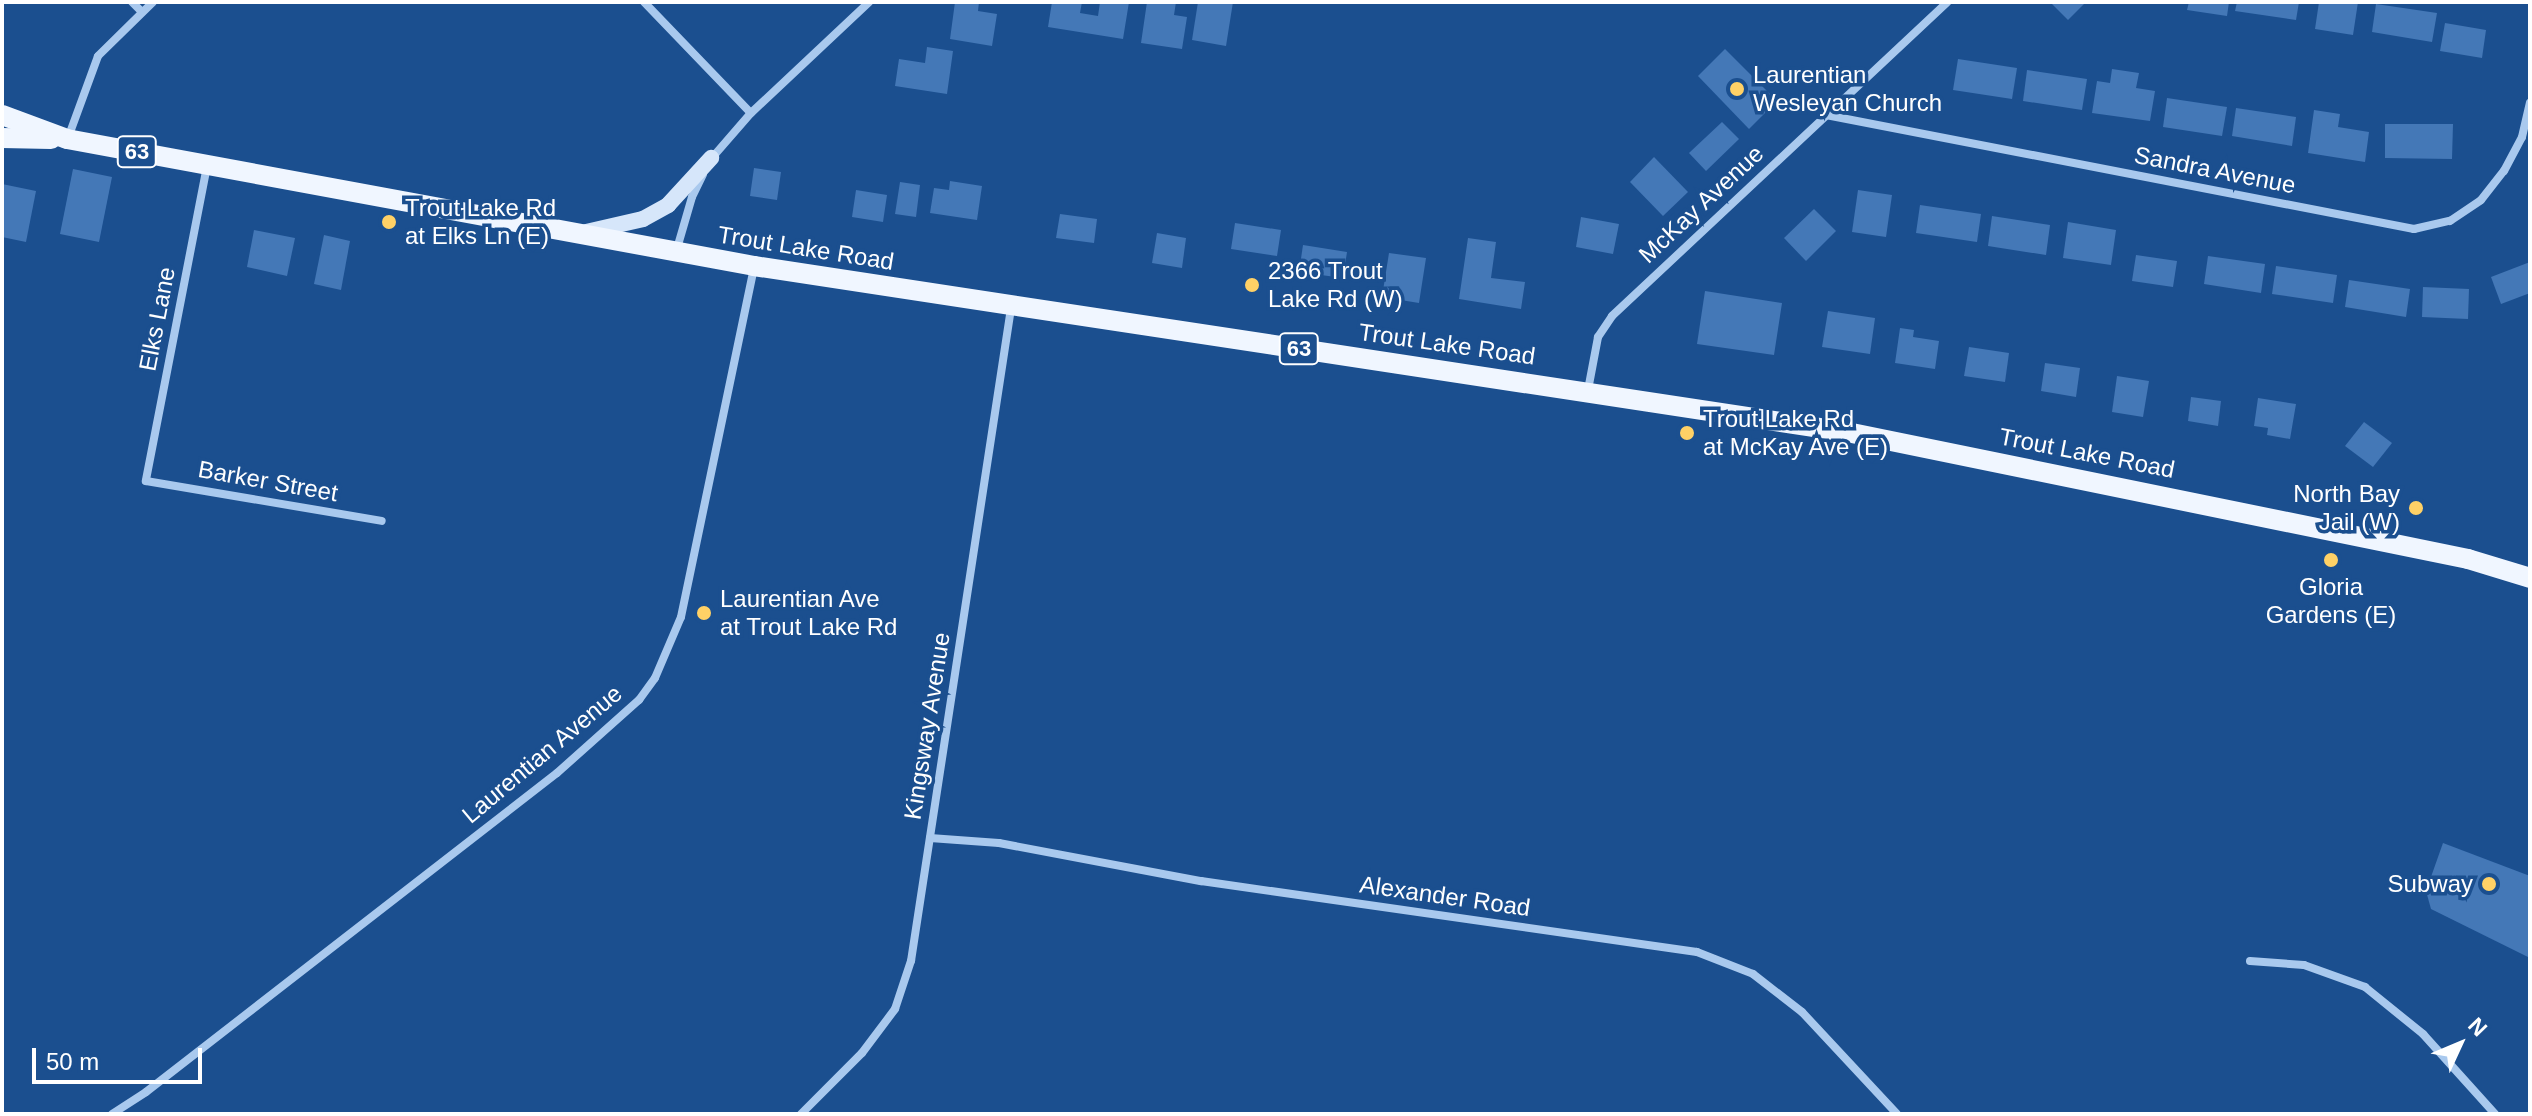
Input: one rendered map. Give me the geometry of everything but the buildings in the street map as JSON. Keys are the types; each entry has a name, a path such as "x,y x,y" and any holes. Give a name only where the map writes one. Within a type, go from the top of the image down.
{"main road":[{"name":"Trout Lake Road","path":"2,115 67,139"},
{"name":"Trout Lake Road","path":"2,138 67,139 754,266 1847,432 2468,559 2530,578"},
{"path":"577,234 643,219 668,205 711,158"}],"street":[{"path":"132,2 142,12"},
{"path":"67,139 98,56 153,2"},
{"path":"644,2 751,113"},
{"path":"676,253 692,197 711,158 751,113 869,2"},
{"name":"McKay Avenue","path":"1588,391 1598,337 1612,316 1947,2"},
{"name":"Sandra Avenue","path":"1826,115 2414,229 2450,221 2481,200 2510,160 2522,137 2530,103"},
{"name":"Elks Lane","path":"146,481 207,165"},
{"name":"Laurentian Avenue","path":"112,1114 146,1092 579,756 639,700 662,664 681,617 754,266"},
{"name":"Kingsway Avenue","path":"801,1114 862,1053 895,1009 911,961 1011,307"},
{"name":"Barker Street","path":"146,481 382,521"},
{"name":"Alexander Road","path":"930,838 999,843 1201,881 1697,952 1753,974 1802,1012 1897,1114"},
{"path":"2250,961 2304,965 2365,987 2423,1034 2495,1114"}],"place":[{"name":"Laurentian Wesleyan Church","path":"1737,89"},
{"name":"Trout Lake Rd at Elks Ln (E)","path":"389,222"},
{"name":"2366 Trout Lake Rd (W)","path":"1252,285"},
{"name":"Trout Lake Rd at McKay Ave (E)","path":"1687,433"},
{"name":"North Bay Jail (W)","path":"2416,508"},
{"name":"Gloria Gardens (E)","path":"2331,560"},
{"name":"Laurentian Ave at Trout Lake Rd","path":"704,613"},
{"name":"Subway","path":"2489,884"}]}
